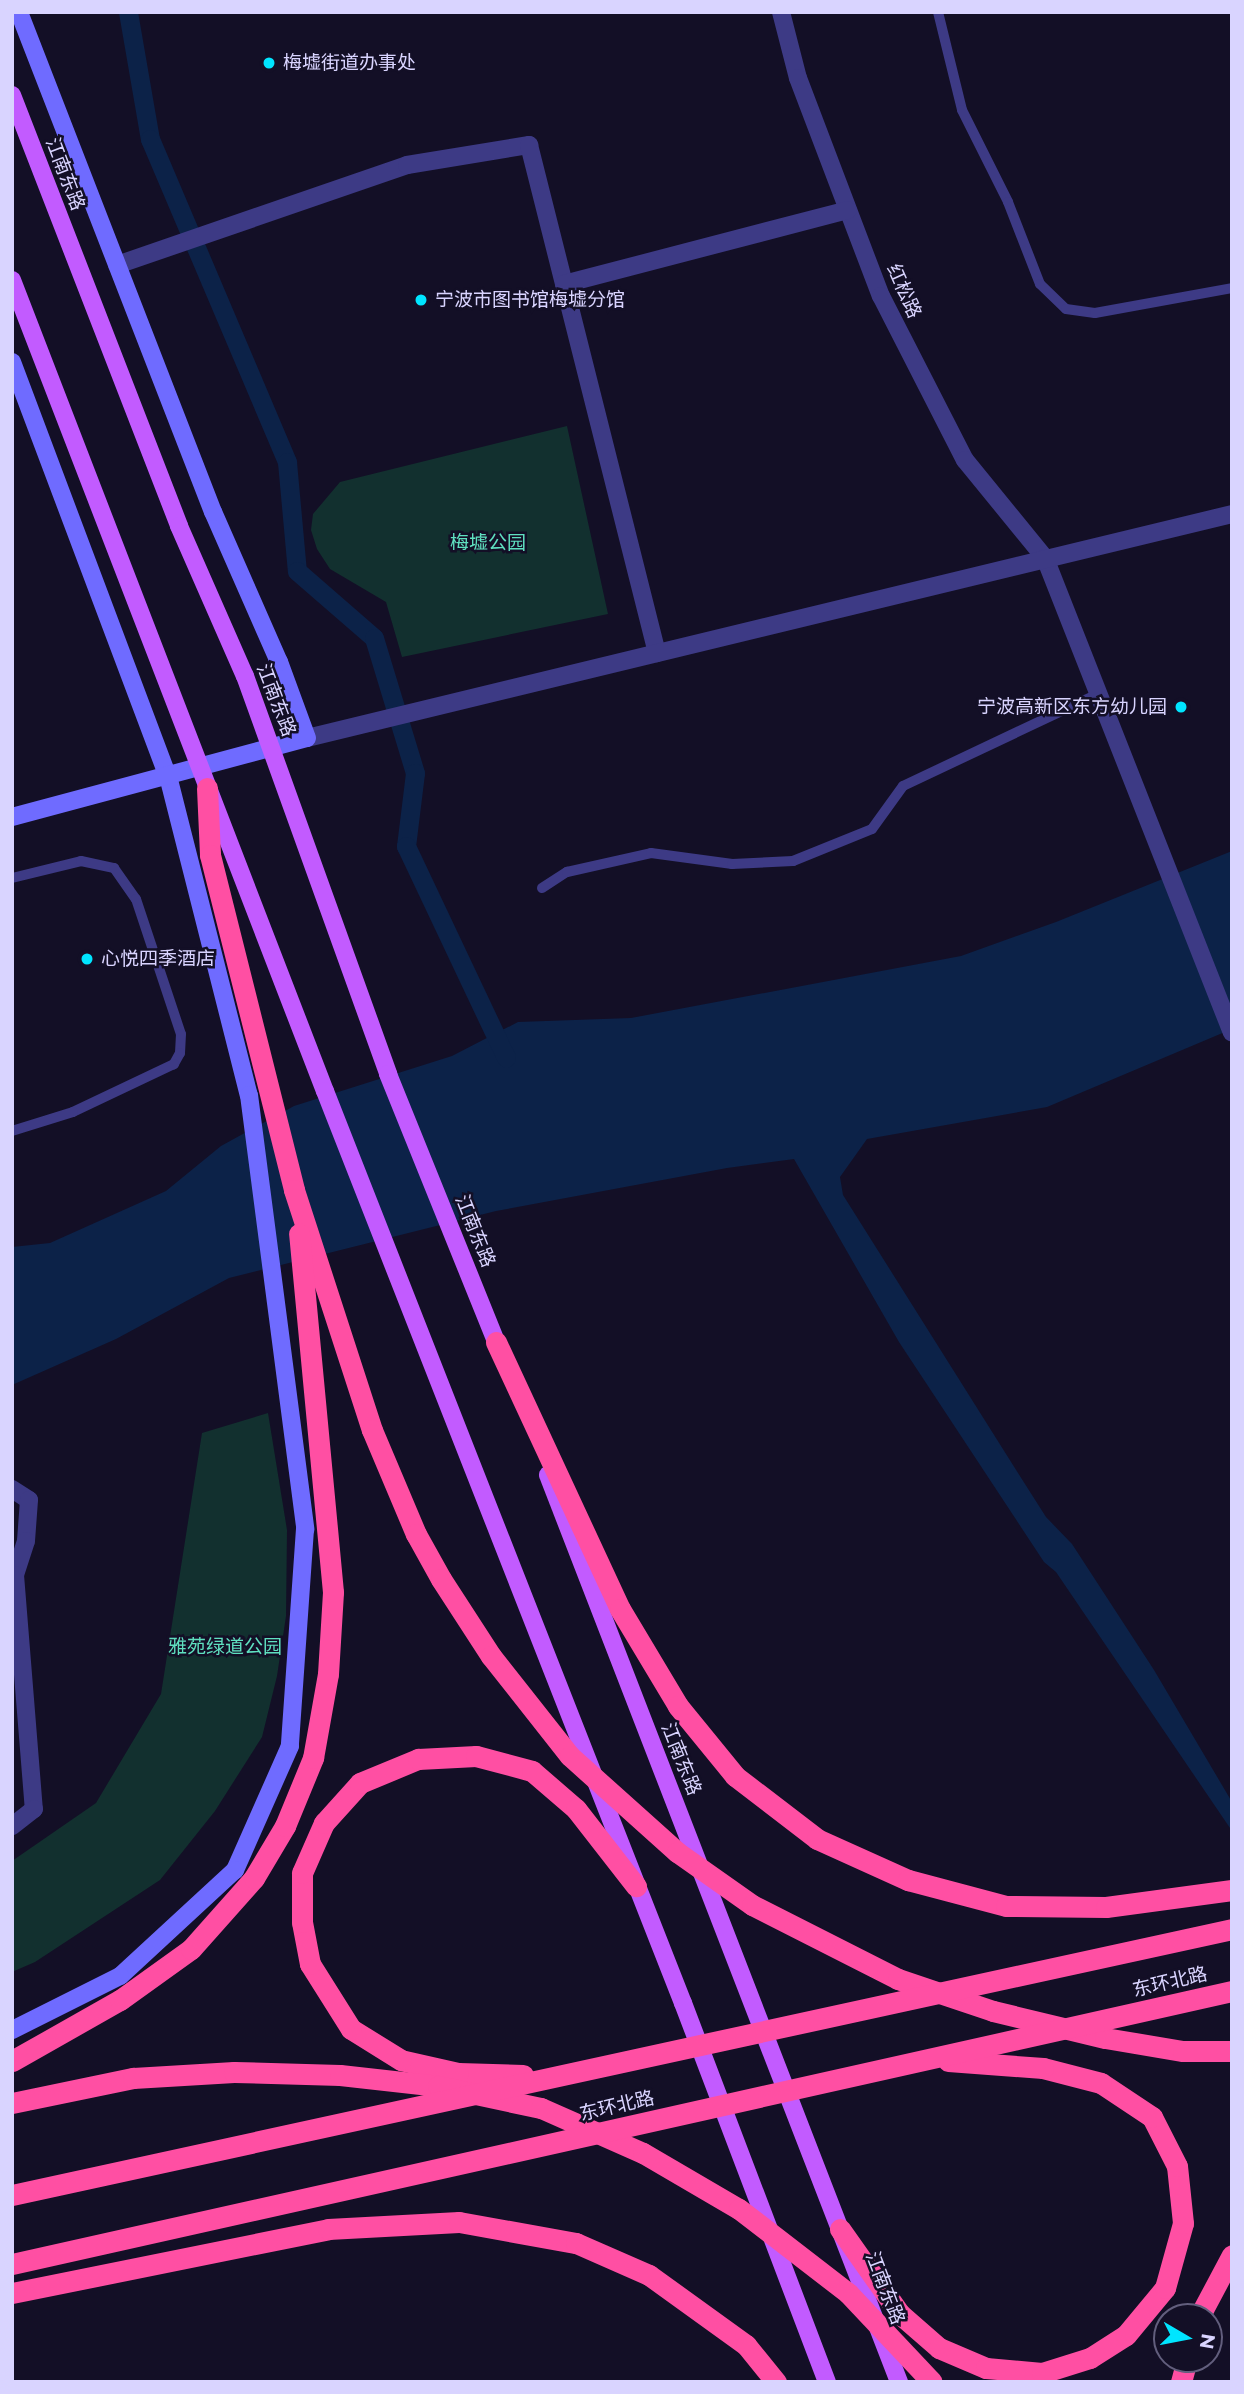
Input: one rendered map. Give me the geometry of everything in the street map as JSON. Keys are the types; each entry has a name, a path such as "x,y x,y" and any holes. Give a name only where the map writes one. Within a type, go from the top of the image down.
{"highway":[{"path":"12,2061 120,2000 191,1949 254,1878 285,1826 313,1758 328,1674 333,1592 313,1277 275,1112 210,855 203,778"},
{"path":"313,1277 356,1382 377,1443 416,1534 441,1579 491,1656 570,1756 677,1852 752,1906 898,1979 993,2011 1105,2038 1183,2051 1232,2051"},
{"path":"496,1342 620,1609 678,1706 735,1776 817,1839 908,1880 1006,1906 1106,1907 1232,1890"},
{"path":"556,2076 458,2073 401,2060 351,2029 310,1964 302,1922 302,1873 324,1823 360,1783 418,1759 476,1756 532,1771 576,1809 636,1886"},
{"name":"东环北路","path":"12,2196 1232,1928"},
{"name":"东环北路","path":"13,2264 1232,1992"},
{"path":"840,2229 900,2314 939,2348 986,2368 1042,2373 1090,2358 1126,2335 1165,2288 1183,2223 1177,2166 1152,2117 1101,2083 1043,2068 926,2060"},
{"path":"12,2103 133,2078 234,2072 340,2075 438,2086 541,2108 643,2153 739,2209 848,2293 932,2382"},
{"path":"12,2293 328,2229 459,2222 576,2243 649,2275 747,2345 776,2382"},
{"path":"1206,2303 1232,2255"}],"main road":[{"path":"12,817 169,776 203,778 271,747 306,738 279,662 213,512 19,12"},
{"name":"江南东路","path":"12,95 180,526 246,676 388,1074 496,1342 899,2382"},
{"path":"12,280 324,1091 827,2382"},
{"path":"12,362 169,776 249,1095 305,1529 290,1746 235,1870 120,1976 12,2030"}],"street":[{"name":"红松路","path":"781,12 798,78 881,296 965,460 1045,558 1232,1033"},
{"path":"117,265 407,165 529,145 657,653"},
{"path":"564,284 848,210"},
{"path":"306,738 1232,514"},
{"path":"12,1489 29,1500 26,1541 16,1575 33,1810 12,1826"}],"lane":[{"path":"938,12 962,110 1008,202 1040,284 1066,309 1095,313 1232,288"},
{"path":"542,888 568,872 651,853 732,864 793,861 872,829 903,786 1098,694"},
{"path":"12,878 81,861 114,868 136,900 181,1034 180,1053 174,1064 74,1112 12,1131"}],"green space":[{"name":"梅墟公园","path":"567,426 608,614 402,657 386,602 330,569 317,549 311,530 313,514 340,482"},
{"name":"雅苑绿道公园","path":"268,1413 287,1530 286,1616 277,1676 262,1737 215,1811 160,1880 35,1962 12,1972 12,1861 96,1803 161,1694 202,1433"}],"water":[{"path":"1232,851 1232,1029 1047,1107 867,1139 840,1177 843,1195 1046,1517 1072,1544 1154,1670 1232,1802 1232,1831 1056,1572 1044,1562 899,1342 794,1159 727,1168 496,1211 229,1278 116,1339 12,1385 12,1247 50,1243 166,1191 221,1146 294,1106 452,1056 518,1022 631,1018 961,956 1056,922"}],"waterway":[{"path":"128,12 150,139 287,462 297,571 374,638 415,773 406,846 506,1058"}],"place":[{"name":"梅墟街道办事处","path":"269,63"},
{"name":"宁波市图书馆梅墟分馆","path":"421,300"},
{"name":"宁波高新区东方幼儿园","path":"1181,707"},
{"name":"心悦四季酒店","path":"87,959"}]}
